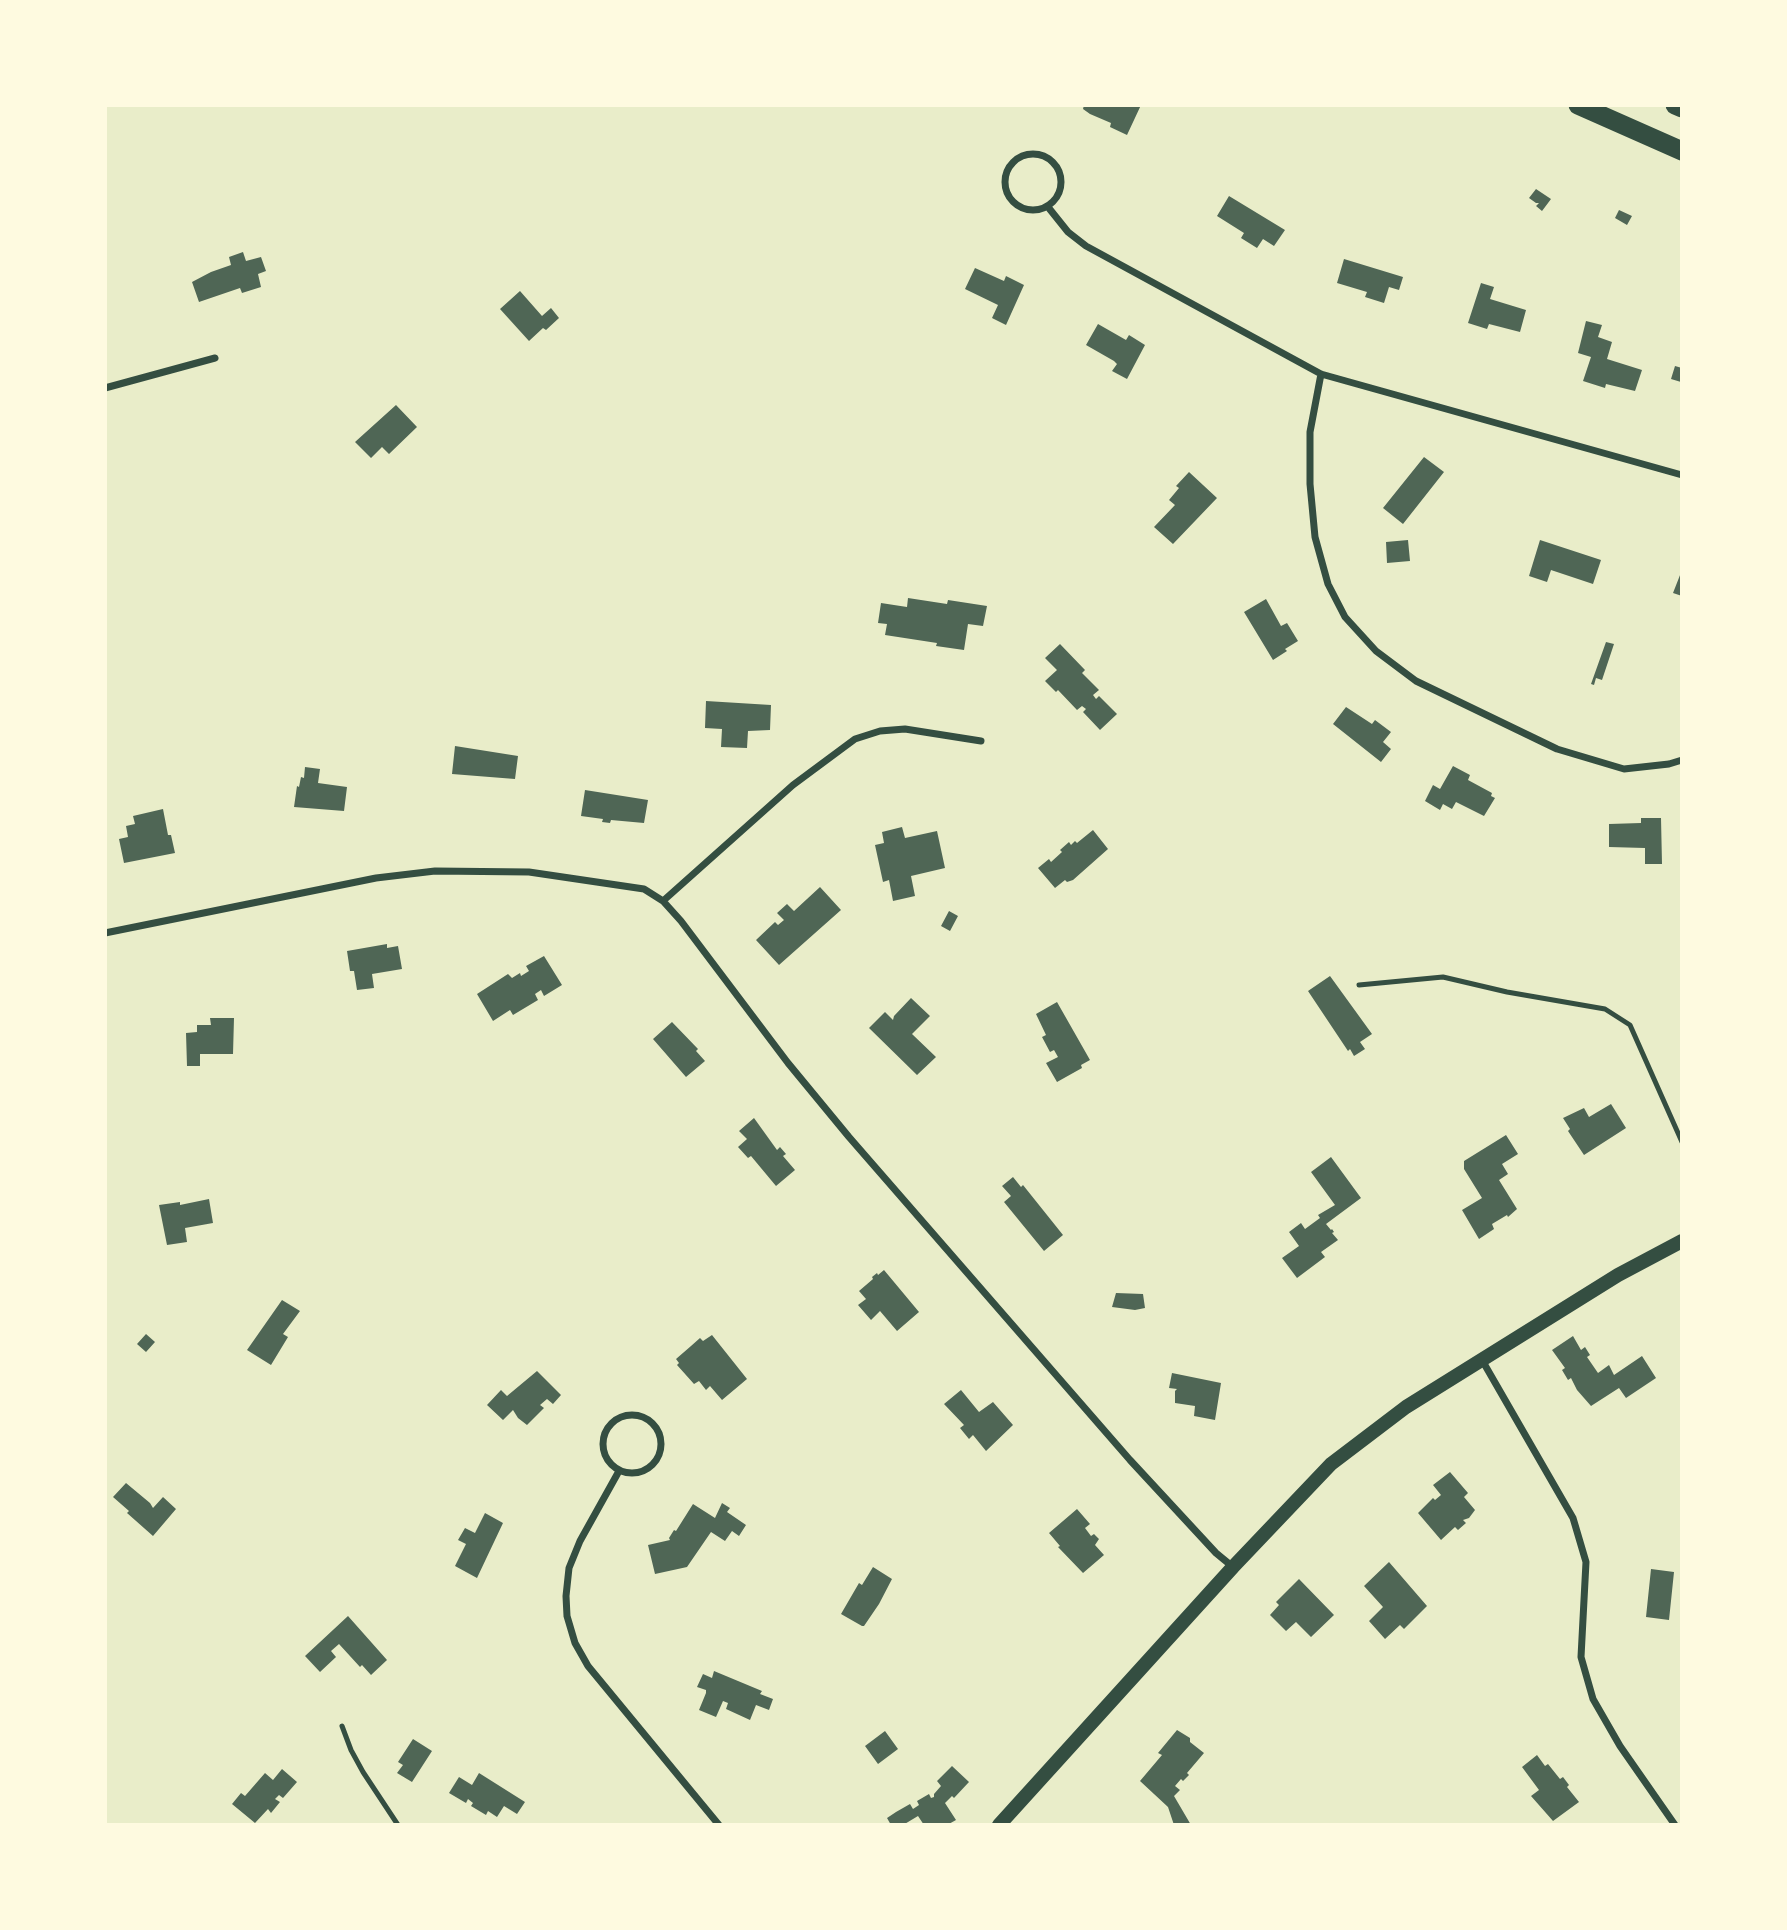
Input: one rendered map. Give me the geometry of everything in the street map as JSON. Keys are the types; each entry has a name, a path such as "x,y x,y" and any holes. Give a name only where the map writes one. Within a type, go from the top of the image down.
{"highway":[{"path":"1578,105 1682,151"},
{"path":"1675,105 1682,108"}],"main road":[{"path":"999,1825 1233,1567 1331,1464 1386,1420 1482,1359 1618,1275 1682,1241"}],"street":[{"path":"1041,155 1056,166 1062,183 1060,192 1048,206 1030,211 1014,203 1008,195 1006,176 1009,168 1023,156 1041,155"},
{"path":"1048,206 1068,232 1086,246 1321,374 1682,475"},
{"path":"105,388 215,358"},
{"path":"1321,374 1310,432 1310,484 1315,537 1328,584 1345,617 1376,652 1416,681 1557,749 1624,769 1682,760"},
{"path":"663,901 793,785 855,739 880,730 905,729 981,741"},
{"path":"105,933 376,877 435,871 529,872 644,889 663,901 681,921 788,1063 849,1137 1130,1460 1216,1553 1233,1567"},
{"path":"1482,1359 1573,1518 1586,1562 1581,1657 1593,1699 1620,1746 1675,1825"},
{"path":"624,1415 645,1417 659,1432 660,1452 656,1462 639,1473 619,1471 604,1456 603,1436 615,1419 624,1415"},
{"path":"619,1471 580,1541 569,1569 567,1616 575,1643 588,1666 719,1825"}],"lane":[{"path":"1359,985 1443,977 1507,992 1605,1009 1630,1025 1682,1142"},
{"path":"342,1726 356,1761 398,1825"}],"building":[{"path":"1084,105 1141,105 1127,135 1110,127 1111,123 1090,114 1083,109"},
{"path":"1536,189 1551,199 1542,211 1536,206 1539,203 1529,198"},
{"path":"1229,196 1285,230 1274,246 1263,239 1257,248 1241,238 1244,233 1217,216"},
{"path":"1619,210 1632,216 1627,225 1615,218"},
{"path":"243,252 246,261 261,257 266,271 258,274 261,287 242,293 240,288 199,302 192,282 231,265 229,257"},
{"path":"1344,259 1403,277 1399,290 1389,287 1384,303 1365,297 1367,292 1337,283"},
{"path":"975,268 1004,281 1006,276 1024,285 1006,325 992,318 998,305 965,289"},
{"path":"1481,283 1494,287 1490,299 1526,310 1520,332 1489,324 1487,329 1468,323"},
{"path":"520,291 542,316 551,308 559,318 529,341 500,309"},
{"path":"1586,321 1602,325 1598,337 1612,342 1607,359 1642,370 1635,391 1606,384 1605,388 1583,381 1591,357 1578,353"},
{"path":"1098,324 1126,340 1129,335 1145,345 1127,379 1112,371 1117,364 1114,361 1086,345"},
{"path":"1675,366 1682,368 1681,382 1671,379"},
{"path":"396,405 417,427 389,454 382,447 371,458 355,442"},
{"path":"1424,457 1444,472 1403,524 1383,508"},
{"path":"1189,472 1217,498 1173,544 1154,527 1175,505 1169,500 1179,488 1176,486"},
{"path":"1408,540 1410,561 1387,563 1386,542"},
{"path":"1540,540 1601,560 1593,584 1551,570 1547,582 1529,576"},
{"path":"1682,570 1682,596 1673,593"},
{"path":"908,598 987,606 983,626 968,624 964,650 885,635 887,624 878,623 881,603 907,607"},
{"path":"1266,599 1281,626 1287,623 1298,641 1273,660 1244,612"},
{"path":"1606,642 1614,644 1602,680 1596,678 1594,685 1591,684"},
{"path":"1060,644 1085,670 1082,673 1099,690 1093,695 1096,699 1099,696 1117,714 1100,730 1083,712 1086,709 1082,706 1077,710 1045,681 1057,670 1045,658"},
{"path":"706,701 771,705 770,730 748,731 747,748 721,747 722,729 705,728"},
{"path":"1346,707 1372,724 1375,720 1391,732 1383,742 1391,749 1381,762 1333,724"},
{"path":"455,746 518,756 515,779 452,774"},
{"path":"1453,766 1470,775 1468,780 1492,793 1491,796 1495,798 1484,816 1456,802 1452,809 1443,804 1440,810 1425,801 1433,785 1440,789"},
{"path":"305,767 320,769 318,783 347,787 344,811 294,807 297,786 299,787 301,777 304,778"},
{"path":"585,790 648,800 644,823 611,820 610,823 602,822 603,819 581,816"},
{"path":"163,809 175,853 124,863 119,839 128,837 126,826 135,824 133,816"},
{"path":"1641,818 1661,818 1662,864 1645,864 1645,848 1609,847 1609,824 1641,823"},
{"path":"902,827 905,838 937,831 945,868 911,876 915,896 893,901 889,880 883,882 875,845 884,843 882,832"},
{"path":"1093,830 1108,849 1073,880 1065,880 1055,888 1038,868 1049,859 1051,862 1069,842 1071,845 1075,841 1077,843"},
{"path":"820,887 841,910 779,965 756,940 775,922 778,925 784,920 777,913 787,904 794,911"},
{"path":"949,911 958,916 950,931 941,926"},
{"path":"387,944 387,948 398,946 402,969 372,974 374,988 357,990 347,951"},
{"path":"544,956 562,985 544,996 541,990 535,994 538,1000 513,1015 510,1010 493,1021 477,994 508,974 512,978 520,973 521,976 529,971 526,966"},
{"path":"1330,976 1372,1034 1360,1042 1365,1049 1354,1056 1308,991"},
{"path":"911,998 930,1016 912,1034 936,1057 917,1075 869,1028 885,1012 893,1020"},
{"path":"1057,1002 1090,1060 1081,1065 1082,1068 1057,1082 1046,1063 1058,1057 1054,1050 1050,1052 1042,1037 1046,1035 1036,1014"},
{"path":"210,1018 234,1018 233,1054 200,1054 200,1066 187,1066 186,1033 197,1032 197,1025 211,1025"},
{"path":"672,1022 698,1049 696,1051 705,1061 686,1077 653,1039"},
{"path":"1611,1104 1626,1128 1584,1155 1563,1118 1584,1108 1589,1117"},
{"path":"754,1118 777,1150 780,1147 786,1154 783,1156 795,1170 776,1186 751,1156 748,1158 738,1147 747,1139 739,1131"},
{"path":"1506,1135 1518,1154 1502,1164 1508,1174 1499,1180 1517,1209 1508,1217 1507,1215 1492,1224 1494,1229 1479,1239 1462,1210 1482,1198 1464,1169 1464,1161"},
{"path":"1331,1157 1361,1198 1326,1224 1338,1240 1321,1252 1325,1257 1297,1278 1282,1258 1299,1246 1289,1232 1301,1223 1305,1229 1320,1218 1318,1215 1335,1205 1311,1172"},
{"path":"1013,1177 1021,1187 1023,1185 1063,1235 1044,1251 1004,1202 1011,1196 1002,1186"},
{"path":"209,1199 213,1223 185,1228 187,1242 167,1245 159,1205 180,1202 180,1205"},
{"path":"884,1270 919,1312 897,1331 880,1311 871,1320 858,1305 866,1299 859,1291 872,1277"},
{"path":"1116,1293 1143,1294 1145,1308 1135,1310 1112,1307"},
{"path":"282,1300 300,1311 283,1334 288,1337 271,1365 247,1350"},
{"path":"146,1334 155,1342 146,1352 137,1344"},
{"path":"712,1335 747,1379 722,1400 710,1386 706,1390 699,1381 694,1384 677,1365 679,1363 676,1359 700,1338 703,1341"},
{"path":"1573,1336 1581,1350 1585,1347 1590,1355 1587,1357 1598,1373 1609,1365 1614,1375 1642,1356 1656,1378 1626,1398 1619,1388 1591,1406 1571,1378 1568,1380 1562,1370 1565,1368 1552,1350"},
{"path":"537,1371 561,1395 553,1404 547,1399 540,1405 544,1408 527,1425 513,1410 503,1420 487,1405 501,1390 507,1396"},
{"path":"1172,1373 1221,1383 1215,1420 1194,1416 1195,1406 1175,1403 1177,1389 1169,1388"},
{"path":"961,1390 979,1412 993,1402 1013,1425 986,1451 973,1435 969,1439 960,1428 964,1425 944,1404"},
{"path":"1450,1472 1468,1493 1464,1497 1475,1510 1469,1518 1463,1520 1466,1523 1458,1530 1455,1527 1441,1540 1418,1513 1433,1498 1435,1500 1441,1495 1433,1485"},
{"path":"126,1483 153,1508 163,1497 176,1509 153,1536 113,1497"},
{"path":"722,1503 730,1508 727,1512 746,1525 739,1536 732,1531 725,1541 711,1532 687,1567 655,1574 648,1545 670,1540 693,1504 715,1518"},
{"path":"1077,1509 1090,1524 1085,1528 1091,1536 1094,1534 1099,1539 1095,1545 1104,1555 1083,1573 1058,1547 1060,1546 1049,1533"},
{"path":"485,1513 503,1523 477,1578 455,1566 466,1544 458,1540 465,1528 475,1533"},
{"path":"1389,1562 1427,1606 1404,1629 1400,1625 1385,1639 1369,1621 1383,1607 1364,1586"},
{"path":"873,1567 892,1579 879,1604 862,1626 841,1614 859,1583 862,1585"},
{"path":"1651,1569 1674,1572 1669,1620 1646,1617"},
{"path":"1299,1579 1334,1615 1311,1637 1296,1622 1286,1631 1270,1615 1279,1605 1276,1602"},
{"path":"348,1616 387,1660 371,1675 339,1644 331,1651 336,1657 320,1672 305,1656"},
{"path":"714,1671 762,1691 760,1694 773,1699 769,1710 756,1705 750,1720 726,1709 728,1703 723,1701 716,1717 699,1710 706,1690 697,1687 703,1674 712,1678"},
{"path":"1177,1730 1190,1738 1190,1742 1204,1753 1187,1773 1189,1775 1175,1786 1180,1790 1174,1796 1191,1825 1174,1825 1168,1807 1140,1781 1162,1755 1158,1753"},
{"path":"885,1731 898,1749 878,1764 865,1746"},
{"path":"413,1739 432,1751 412,1782 397,1773 403,1765 398,1762"},
{"path":"1537,1755 1560,1779 1563,1777 1579,1802 1553,1821 1531,1796 1539,1790 1522,1767"},
{"path":"952,1766 969,1782 954,1798 952,1796 945,1803 956,1820 947,1825 924,1825 918,1816 903,1825 891,1825 887,1818 896,1812 910,1804 913,1809 919,1805 917,1801 929,1794 931,1798 934,1797 941,1786 937,1781"},
{"path":"282,1769 297,1782 283,1798 279,1795 275,1799 280,1802 271,1813 268,1809 255,1823 232,1804 241,1793 245,1796 265,1773 273,1780"},
{"path":"479,1773 525,1802 517,1814 504,1806 497,1817 488,1811 486,1815 471,1806 473,1803 468,1799 466,1803 449,1793 459,1777 472,1785"}]}
